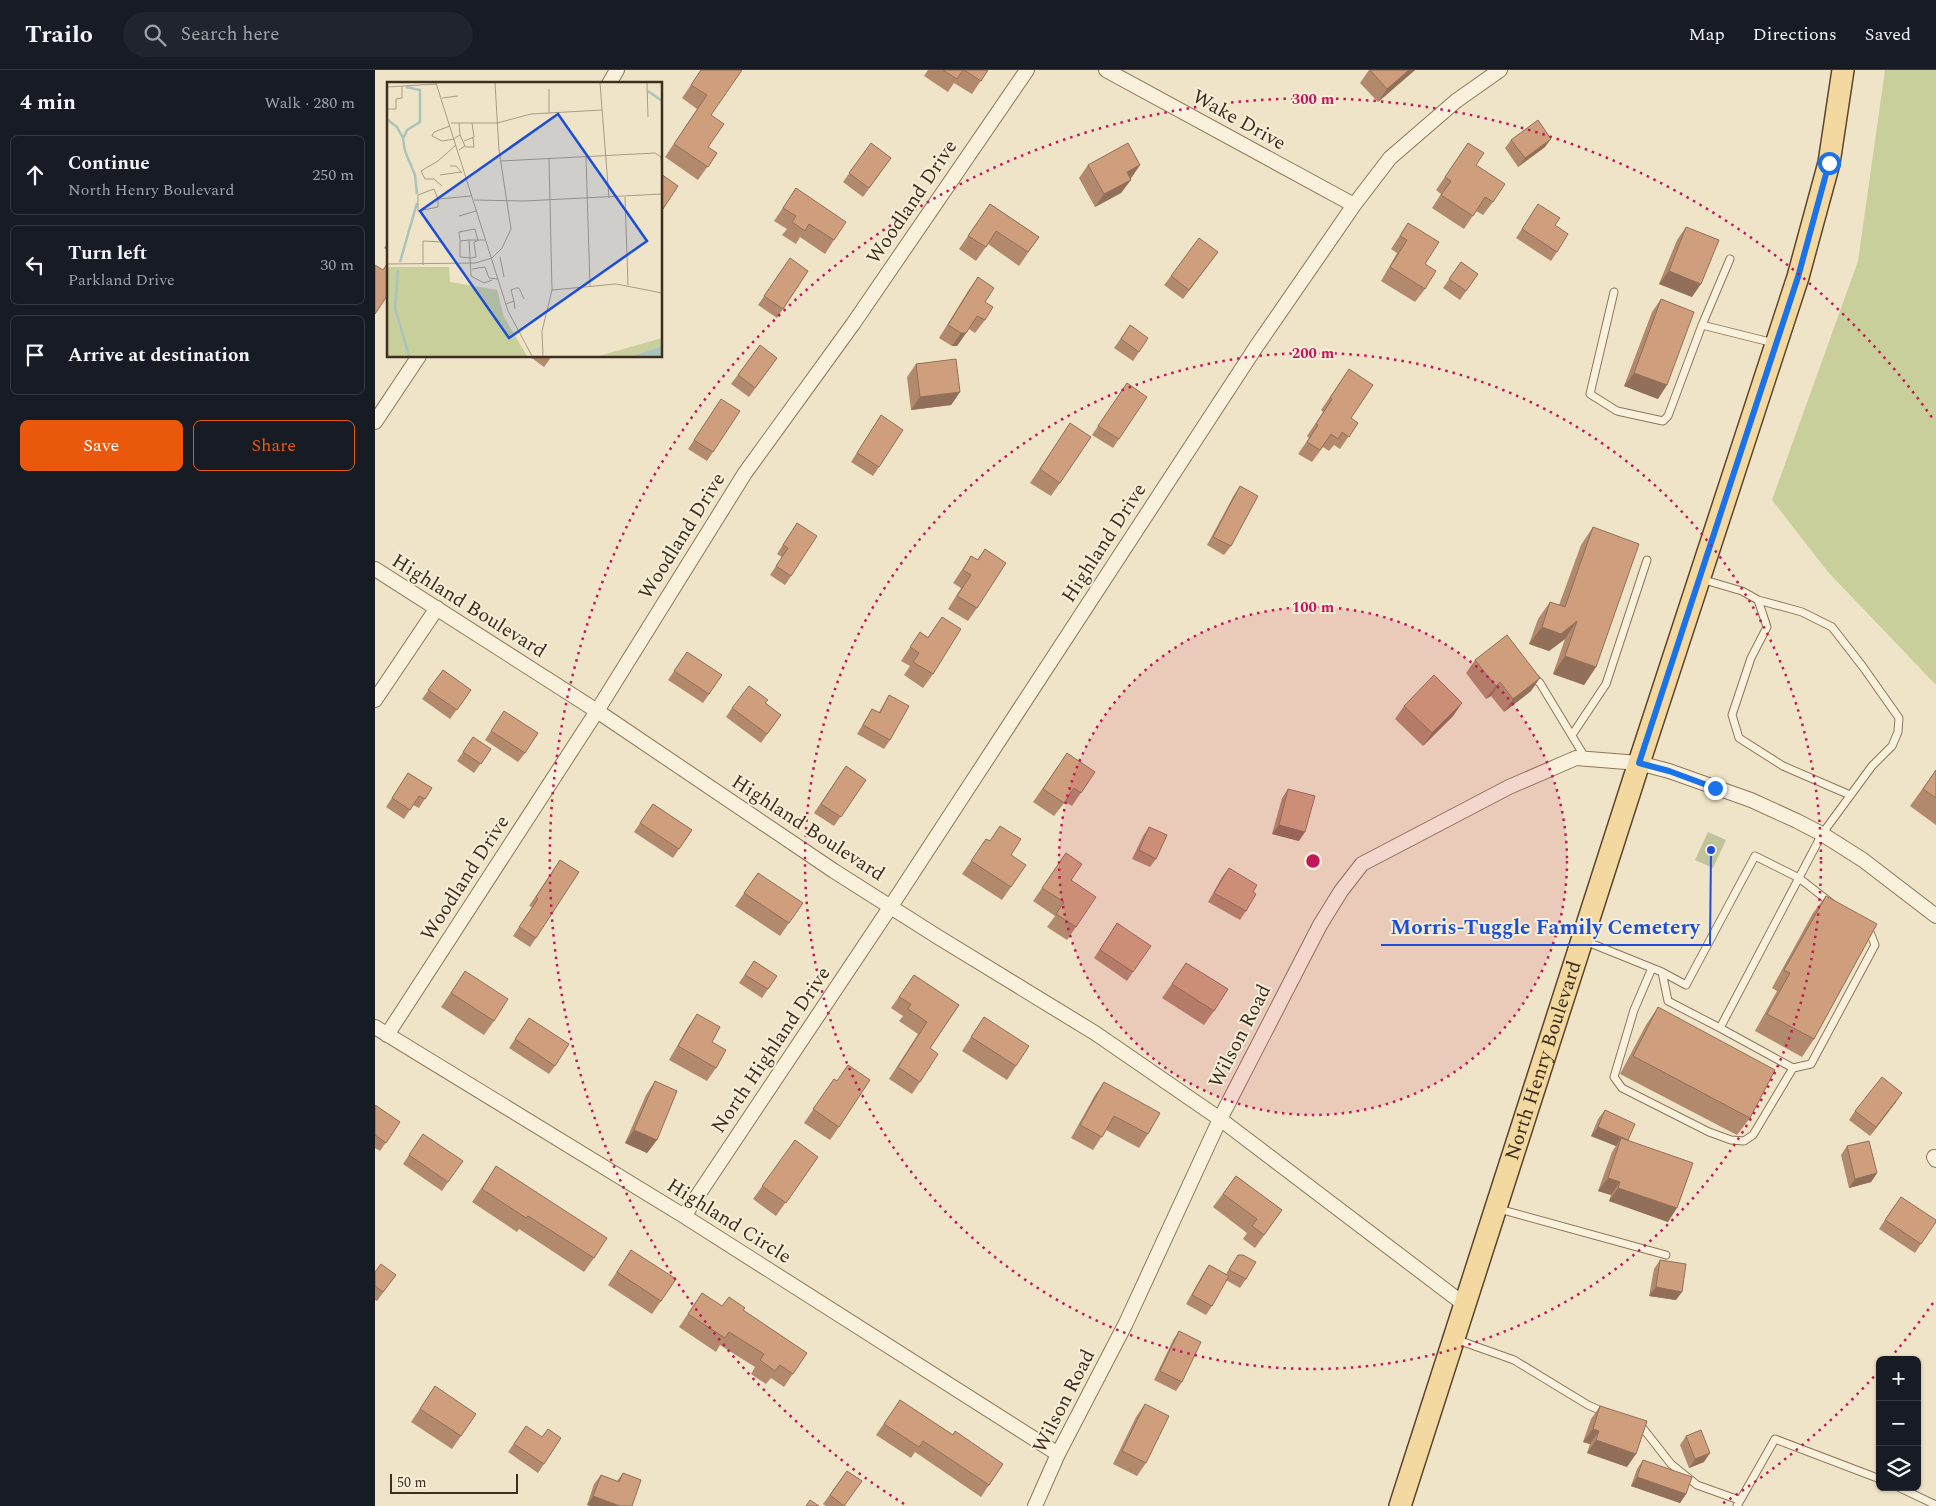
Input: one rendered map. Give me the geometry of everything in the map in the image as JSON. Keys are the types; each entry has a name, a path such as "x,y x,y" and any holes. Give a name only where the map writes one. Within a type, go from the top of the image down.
{"main road":[{"name":"North Henry Boulevard","path":"1400,1506 1639,763 1701,579 1798,277 1829,163 1843,70"}],"street":[{"path":"610,82 617,70"},
{"name":"Woodland Drive","path":"387,1035 597,711 745,473 853,324 1027,70"},
{"name":"Wake Drive","path":"1106,70 1354,205"},
{"path":"1354,205 1389,158 1456,101 1500,70"},
{"name":"Highland Drive","path":"891,906 1255,347 1354,205"},
{"path":"375,422 418,358"},
{"name":"Highland Boulevard","path":"375,569 597,711 834,871 1095,1033 1220,1119 1465,1305"},
{"path":"375,700 437,608"},
{"name":"Wilson Road","path":"1035,1506 1058,1454 1127,1323 1220,1119 1320,925 1341,891 1362,864 1509,787 1576,758 1639,763 1669,771 1751,800 1822,834 1863,860 1936,916"},
{"name":"North Highland Drive","path":"684,1216 891,906"},
{"name":"Highland Circle","path":"375,1027 684,1216 1058,1454"}],"lane":[{"path":"1614,292 1590,394 1617,411 1663,421 1668,416 1702,325 1730,259"},
{"path":"1702,325 1777,344"},
{"path":"1572,735 1606,684 1647,560"},
{"path":"1701,579 1742,591 1758,600 1803,612 1832,627 1859,661 1899,718 1898,732 1892,746 1872,766 1822,834 1719,1028"},
{"path":"1758,600 1767,627 1751,658 1732,715 1739,738 1783,766 1850,795"},
{"path":"1533,678 1540,683 1586,759"},
{"path":"1582,940 1653,968 1686,985 1755,856 1799,878 1838,908"},
{"path":"1662,972 1668,1002 1793,1068 1811,1064 1875,945 1870,932 1862,926"},
{"path":"1653,968 1634,1010 1617,1064 1614,1078 1622,1088 1709,1132 1731,1140 1744,1141 1753,1135 1793,1068"},
{"path":"1496,1209 1666,1256"},
{"path":"1455,1338 1514,1360 1588,1405 1615,1416"},
{"path":"1633,1424 1641,1427 1671,1464 1697,1485 1738,1503 1775,1439 1876,1477"},
{"path":"1907,1491 1936,1505"}],"green space":[{"path":"1885,70 1936,70 1936,685 1828,572 1772,500 1858,261"},
{"path":"1708,832 1726,840 1713,868 1695,860"}],"building":[{"path":"701,70 742,70 711,115 724,124 708,147 717,153 708,167 674,144 707,95 691,85"},
{"path":"943,70 963,70 957,79"},
{"path":"964,70 988,70 981,81"},
{"path":"1370,70 1409,70 1387,89"},
{"path":"1538,120 1551,139 1525,158 1511,140"},
{"path":"871,143 891,158 869,188 849,173"},
{"path":"1128,143 1140,165 1127,172 1131,180 1104,194 1088,165"},
{"path":"1468,143 1484,153 1476,165 1505,184 1493,202 1485,197 1473,216 1441,195 1451,181 1445,177"},
{"path":"663,175 678,186 663,209"},
{"path":"796,188 846,222 834,240 809,224 805,231 792,222 796,216 783,208"},
{"path":"990,204 1039,237 1028,252 996,231 986,247 968,236"},
{"path":"1538,204 1560,218 1555,225 1568,234 1557,252 1522,229"},
{"path":"1408,223 1439,242 1425,264 1436,271 1425,289 1390,267 1407,240 1400,236"},
{"path":"1686,227 1719,240 1701,284 1669,271"},
{"path":"1199,238 1218,252 1189,290 1171,276"},
{"path":"790,258 808,271 783,309 764,296"},
{"path":"1461,262 1478,274 1466,291 1449,279"},
{"path":"387,264 387,296 375,314 375,265 383,270"},
{"path":"978,277 994,288 985,302 993,307 985,320 977,316 966,333 961,333 948,325"},
{"path":"1661,299 1694,312 1667,385 1634,373"},
{"path":"1130,325 1148,338 1139,352 1121,339"},
{"path":"760,345 777,358 755,388 738,375"},
{"path":"956,359 960,392 920,397 916,364"},
{"path":"1349,369 1373,385 1351,418 1358,423 1349,437 1342,432 1338,439 1331,434 1320,450 1307,442 1332,399 1330,398"},
{"path":"1127,383 1147,397 1119,439 1098,426"},
{"path":"721,399 740,411 713,452 694,440"},
{"path":"881,415 903,430 879,467 857,453"},
{"path":"1070,423 1091,437 1060,483 1040,469"},
{"path":"1240,486 1258,496 1231,546 1213,537"},
{"path":"797,523 817,536 791,576 776,566 788,548 783,545"},
{"path":"1593,527 1639,544 1596,667 1565,656 1577,621 1561,634 1542,627 1550,602 1565,607"},
{"path":"985,549 1006,563 977,608 957,596 971,575 963,570 971,556 978,560"},
{"path":"942,617 961,629 933,674 913,662 919,653 910,647 920,632 928,638"},
{"path":"1507,635 1540,678 1513,699 1500,682 1496,686 1475,660"},
{"path":"687,652 722,675 709,694 674,671"},
{"path":"443,670 471,690 457,710 428,690"},
{"path":"1434,675 1462,703 1432,733 1404,706"},
{"path":"749,686 768,700 765,703 781,715 767,734 732,708"},
{"path":"889,695 909,706 890,740 863,725 872,709 880,713"},
{"path":"504,711 538,733 525,753 491,731"},
{"path":"473,737 491,749 481,764 463,752"},
{"path":"1067,753 1095,772 1081,793 1074,788 1064,803 1043,789"},
{"path":"846,766 866,780 841,817 821,804"},
{"path":"1936,770 1936,798 1923,789"},
{"path":"408,773 432,788 425,799 419,796 410,810 392,798"},
{"path":"1288,789 1315,796 1305,832 1279,825"},
{"path":"653,804 692,830 679,849 640,823"},
{"path":"1000,826 1021,839 1011,855 1026,865 1011,887 971,861 986,839 990,841"},
{"path":"1149,827 1167,835 1156,859 1139,850"},
{"path":"1066,853 1082,864 1071,880 1096,897 1076,927 1056,914 1064,902 1042,888"},
{"path":"560,860 579,872 536,938 519,927 538,899 536,897"},
{"path":"1229,868 1257,885 1253,892 1256,894 1246,911 1214,893"},
{"path":"758,873 803,903 789,923 744,893"},
{"path":"1826,896 1877,924 1814,1039 1767,1014 1790,973 1784,970"},
{"path":"1117,923 1151,946 1133,972 1100,950"},
{"path":"754,961 777,976 768,989 745,975"},
{"path":"1186,963 1228,989 1214,1011 1172,984"},
{"path":"465,971 508,999 494,1021 451,993"},
{"path":"914,975 959,1005 930,1048 938,1054 920,1082 898,1067 927,1022 908,1009 911,1004 899,997"},
{"path":"1658,1007 1775,1070 1750,1118 1633,1056"},
{"path":"697,1014 720,1027 712,1042 726,1050 716,1068 678,1046"},
{"path":"984,1017 1029,1046 1016,1066 971,1037"},
{"path":"529,1018 569,1044 555,1066 515,1039"},
{"path":"848,1065 870,1080 839,1127 813,1109 834,1079 837,1081"},
{"path":"1882,1077 1902,1093 1876,1127 1855,1111"},
{"path":"655,1081 677,1091 657,1140 634,1130"},
{"path":"1104,1082 1160,1113 1148,1134 1114,1116 1102,1137 1080,1125"},
{"path":"375,1105 400,1122 386,1143 375,1135"},
{"path":"1605,1110 1635,1124 1628,1140 1598,1127"},
{"path":"423,1134 463,1161 448,1182 409,1155"},
{"path":"1621,1138 1693,1163 1677,1208 1618,1188 1620,1182 1608,1178"},
{"path":"795,1140 818,1157 786,1203 762,1186"},
{"path":"1869,1141 1877,1173 1855,1179 1847,1146"},
{"path":"496,1166 607,1238 594,1258 528,1216 526,1218 482,1189"},
{"path":"1236,1176 1282,1210 1264,1235 1252,1226 1257,1219 1223,1194"},
{"path":"1901,1197 1936,1220 1921,1244 1885,1220"},
{"path":"631,1250 676,1279 661,1301 617,1272"},
{"path":"1238,1255 1243,1255 1256,1262 1246,1279 1229,1270"},
{"path":"1660,1260 1686,1264 1682,1292 1656,1287"},
{"path":"381,1264 396,1275 383,1292 375,1286 375,1272"},
{"path":"1209,1265 1229,1276 1212,1306 1192,1295"},
{"path":"702,1293 722,1306 729,1297 745,1308 743,1310 807,1353 793,1374 780,1365 775,1371 760,1360 764,1354 729,1332 725,1338 688,1314"},
{"path":"1179,1331 1201,1342 1182,1382 1160,1371"},
{"path":"435,1386 476,1414 461,1436 420,1409"},
{"path":"900,1400 953,1435 955,1431 1003,1464 989,1485 923,1441 919,1447 884,1424"},
{"path":"1145,1404 1169,1416 1146,1463 1122,1451"},
{"path":"1600,1406 1647,1421 1636,1454 1596,1440 1599,1431 1593,1429"},
{"path":"526,1426 542,1437 548,1429 561,1438 544,1464 514,1444"},
{"path":"1701,1430 1710,1453 1695,1459 1686,1436"},
{"path":"1643,1460 1692,1477 1686,1494 1637,1477"},
{"path":"847,1471 862,1481 844,1506 830,1495"},
{"path":"623,1473 641,1480 632,1506 620,1506 593,1496 601,1475 619,1482"},
{"path":"810,1500 819,1506 806,1506"}],"place":[{"name":"Morris-Tuggle Family Cemetery","path":"1711,850"}],"route":[{"path":"1715,788 1669,771 1639,763 1701,579 1798,277 1829,163"}]}
